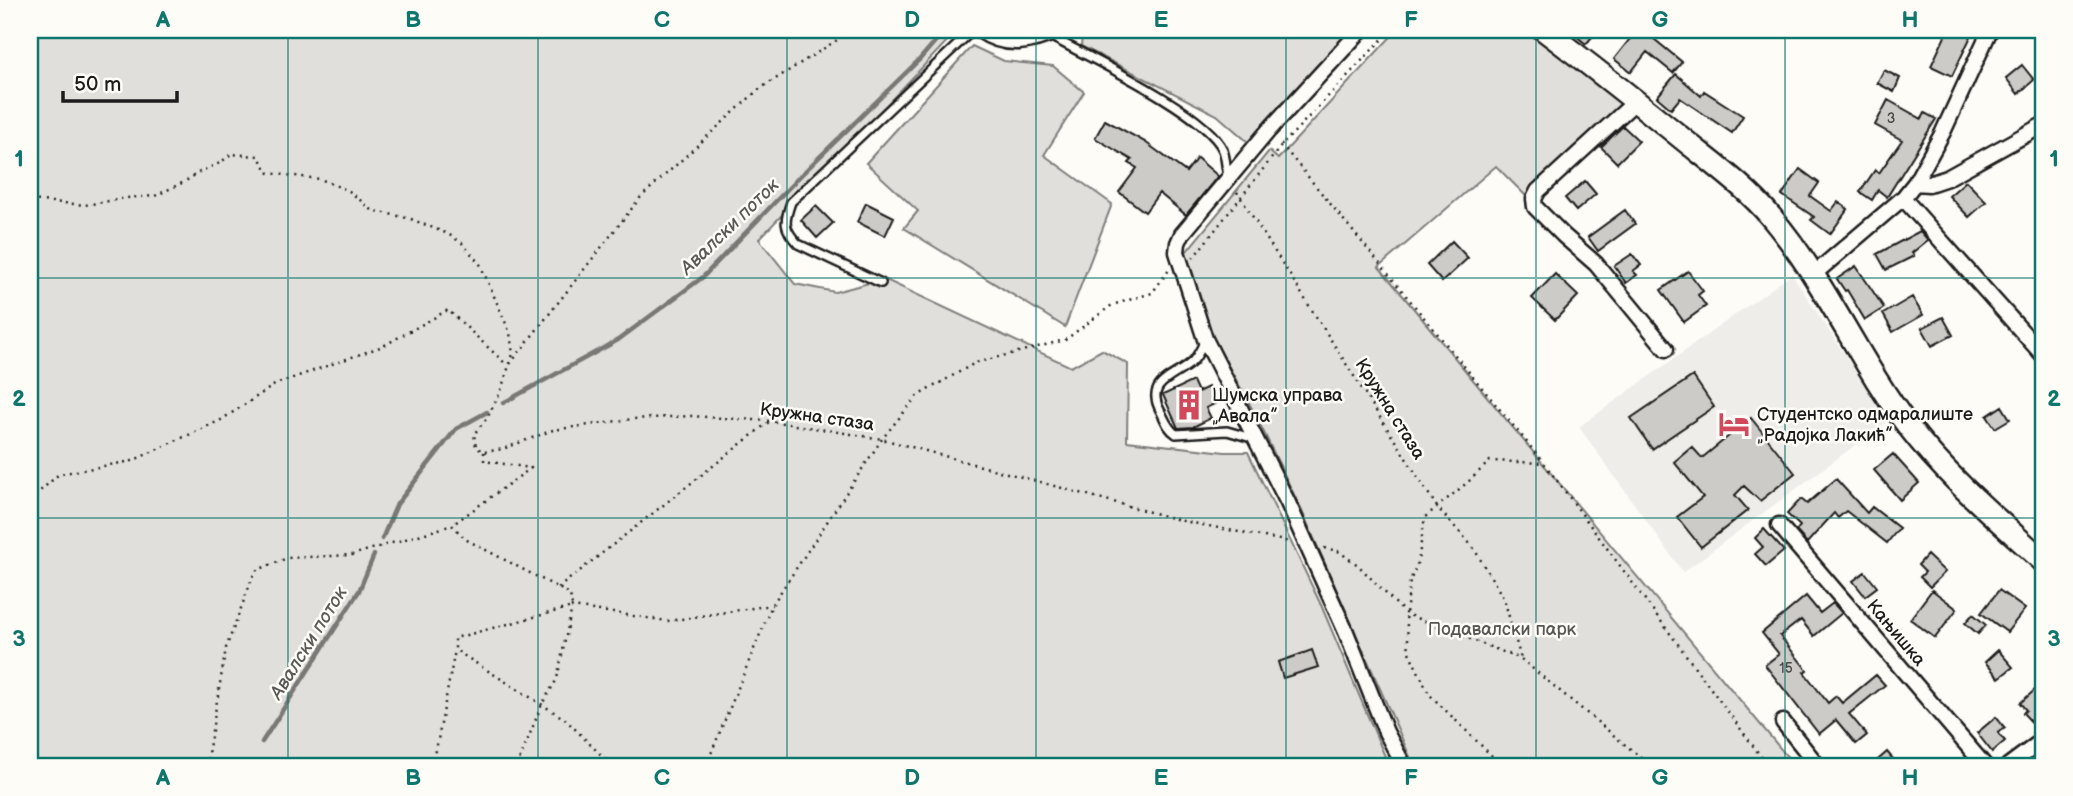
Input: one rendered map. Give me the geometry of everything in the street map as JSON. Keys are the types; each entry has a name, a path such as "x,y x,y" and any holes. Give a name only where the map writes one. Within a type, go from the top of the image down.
{"main road":[{"path":"1544,30 1731,178 1771,216 1814,274 1869,368 1908,426 1962,487 2043,561"}],"street":[{"path":"979,30 993,38 1012,42 1035,41 1054,32"},
{"path":"1360,30 1269,130 1182,234 1178,243 1178,257 1205,339 1307,545 1386,732 1404,766"},
{"path":"1814,274 1903,198 1915,183 1943,131 1990,30"},
{"path":"1636,101 1538,191 1534,199 1535,207 1596,264 1666,349"},
{"path":"1915,183 1930,184 1947,178 2043,125"},
{"path":"1903,198 2043,355"},
{"name":"Кањишка","path":"1779,525 1985,766"},
{"path":"1783,722 1818,766"},
{"path":"2008,766 2043,740"}],"lane":[{"path":"881,283 798,244 788,233 787,214 792,202 973,30"},
{"path":"1054,32 1176,106 1208,130 1223,150 1228,177"},
{"path":"1205,339 1195,359 1161,384 1155,393 1156,403 1176,435 1227,431 1256,440"}],"path":[{"path":"508,366 640,198 758,90 852,30"},
{"path":"1241,198 1282,145 1391,30"},
{"path":"1269,130 1544,463 1768,766"},
{"path":"30,200 85,205 155,196 220,163 232,154 257,156 269,173 320,179 349,191 372,210 411,219 448,234 461,243 480,264 510,333 513,355 488,418 474,434 476,447 484,452 484,461 531,468 452,526 352,555 287,558 255,572 226,648 205,766"},
{"name":"Кружна стаза","path":"484,452 503,449 554,430 632,419 691,416 770,421 882,439 917,396 975,363 1065,340 1112,305 1152,293 1178,257 1193,258 1241,198 1437,507 1473,547 1504,599 1521,659"},
{"path":"30,500 59,474 132,461 221,420 276,384 383,346 448,310 508,366"},
{"path":"558,588 770,421"},
{"path":"706,766 772,605 882,439 1183,521 1338,551 1359,565 1406,614 1521,659 1651,766"},
{"path":"1502,766 1429,694 1409,652 1406,614 1410,581 1418,562 1424,517 1490,461 1544,463"},
{"path":"452,526 465,540 570,594 572,607 557,678 542,704 517,766"},
{"path":"433,766 456,638 572,607 668,621 772,605"},
{"path":"455,650 565,719 612,766"}],"shaded area":[{"name":"Студентско одмаралиште „Радојка Лакић”","path":"1792,274 1888,421 1683,572 1579,427"}],"green space":[{"path":"30,30 949,30 953,35 759,239 795,284 835,292 884,279 1071,367 1102,350 1128,364 1127,441 1248,452 1321,605 1389,766 30,766"},
{"path":"1083,30 1354,30 1248,142 1217,115 1081,46"},
{"name":"Подавалски парк","path":"1397,30 1521,30 1535,34 1631,104 1529,199 1496,166 1379,267 1795,766 1414,766 1301,509 1255,414 1212,336 1187,264 1186,252 1269,151 1278,159"},
{"path":"972,46 1004,61 1053,66 1084,92 1044,155 1112,204 1065,327 904,228 918,211 866,163"}],"building":[{"path":"1569,30 1598,30 1586,44"},
{"path":"1637,30 1643,30 1682,62 1673,73 1647,52 1631,72 1614,59"},
{"path":"1948,30 1974,30 1952,76 1931,66"},
{"path":"2022,65 2034,80 2018,94 2006,78"},
{"path":"1884,70 1900,78 1894,92 1877,83"},
{"path":"1676,74 1701,96 1704,91 1743,116 1732,133 1680,98 1671,109 1657,97"},
{"path":"1888,100 1922,119 1925,113 1936,119 1887,197 1878,190 1872,200 1860,192 1875,170 1879,173 1902,140 1875,125"},
{"path":"1105,120 1145,142 1186,172 1197,158 1218,176 1186,215 1159,193 1145,212 1119,192 1137,168 1129,163 1132,160 1095,138"},
{"path":"1623,126 1639,141 1617,163 1601,147"},
{"path":"1800,169 1819,183 1810,196 1831,211 1838,202 1848,209 1830,234 1811,220 1814,217 1782,195"},
{"path":"1585,181 1596,194 1576,211 1565,198"},
{"path":"1966,181 1986,202 1969,217 1949,196"},
{"path":"866,203 894,217 885,236 857,222"},
{"path":"816,206 833,223 817,238 801,220"},
{"path":"1625,210 1635,224 1598,251 1588,237"},
{"path":"1920,231 1928,240 1912,253 1914,256 1886,270 1877,254"},
{"path":"1452,241 1468,258 1442,282 1427,265"},
{"path":"1632,254 1641,265 1633,271 1637,275 1626,283 1614,266"},
{"path":"1856,266 1884,308 1865,320 1837,279"},
{"path":"1688,271 1703,291 1698,295 1706,306 1684,322 1661,290"},
{"path":"1555,274 1578,296 1555,320 1532,298"},
{"path":"1912,297 1923,315 1893,332 1883,314"},
{"path":"1943,317 1953,335 1932,346 1922,328"},
{"path":"1693,376 1714,407 1652,449 1631,418"},
{"name":"Шумска управа „Авала”","path":"1193,381 1198,392 1208,387 1216,403 1206,408 1211,418 1193,427 1178,428 1163,395"},
{"path":"2002,406 2010,419 1995,428 1987,416"},
{"path":"1751,418 1795,473 1760,501 1744,486 1735,495 1748,510 1701,547 1677,517 1703,497 1674,462 1692,447 1702,458"},
{"path":"1893,454 1919,483 1900,500 1874,470"},
{"path":"1836,479 1867,513 1872,507 1899,528 1887,543 1846,511 1838,518 1834,513 1807,543 1796,531 1800,526 1787,514 1801,499 1807,504"},
{"path":"1764,529 1784,551 1766,566 1755,554 1763,547 1755,538"},
{"path":"1927,555 1945,572 1930,587 1920,577 1925,572 1918,565"},
{"path":"1865,572 1877,587 1865,596 1853,581"},
{"path":"1932,590 1957,609 1935,638 1910,619"},
{"path":"1999,590 2025,609 2007,632 1981,613"},
{"path":"1806,596 1820,613 1833,603 1842,613 1814,636 1801,620 1780,636 1807,670 1804,672 1828,703 1836,696 1842,703 1876,675 1885,685 1849,714 1867,735 1856,744 1836,720 1819,734 1765,665 1779,654 1762,633"},
{"path":"1973,614 1986,625 1978,634 1965,623"},
{"path":"1312,650 1318,667 1283,678 1278,662"},
{"path":"1998,650 2013,667 1999,678 1985,662"},
{"path":"2036,689 2043,697 2043,722 2037,728 2023,713 2026,710 2020,703"},
{"path":"1996,717 2005,728 1998,733 2005,741 1992,752 1977,733"},
{"path":"1887,752 1899,766 1871,766"}],"waterway":[{"name":"Авалски поток","path":"503,403 618,340 703,277 800,176 920,59 945,30"},
{"name":"Авалски поток","path":"382,539 397,504 456,429 487,412"},
{"name":"Авалски поток","path":"262,742 359,591 374,555"}],"place":[{"name":"Шумска управа „Авала”","path":"1189,405"},
{"name":"Студентско одмаралиште „Радојка Лакић”","path":"1734,424"}]}
